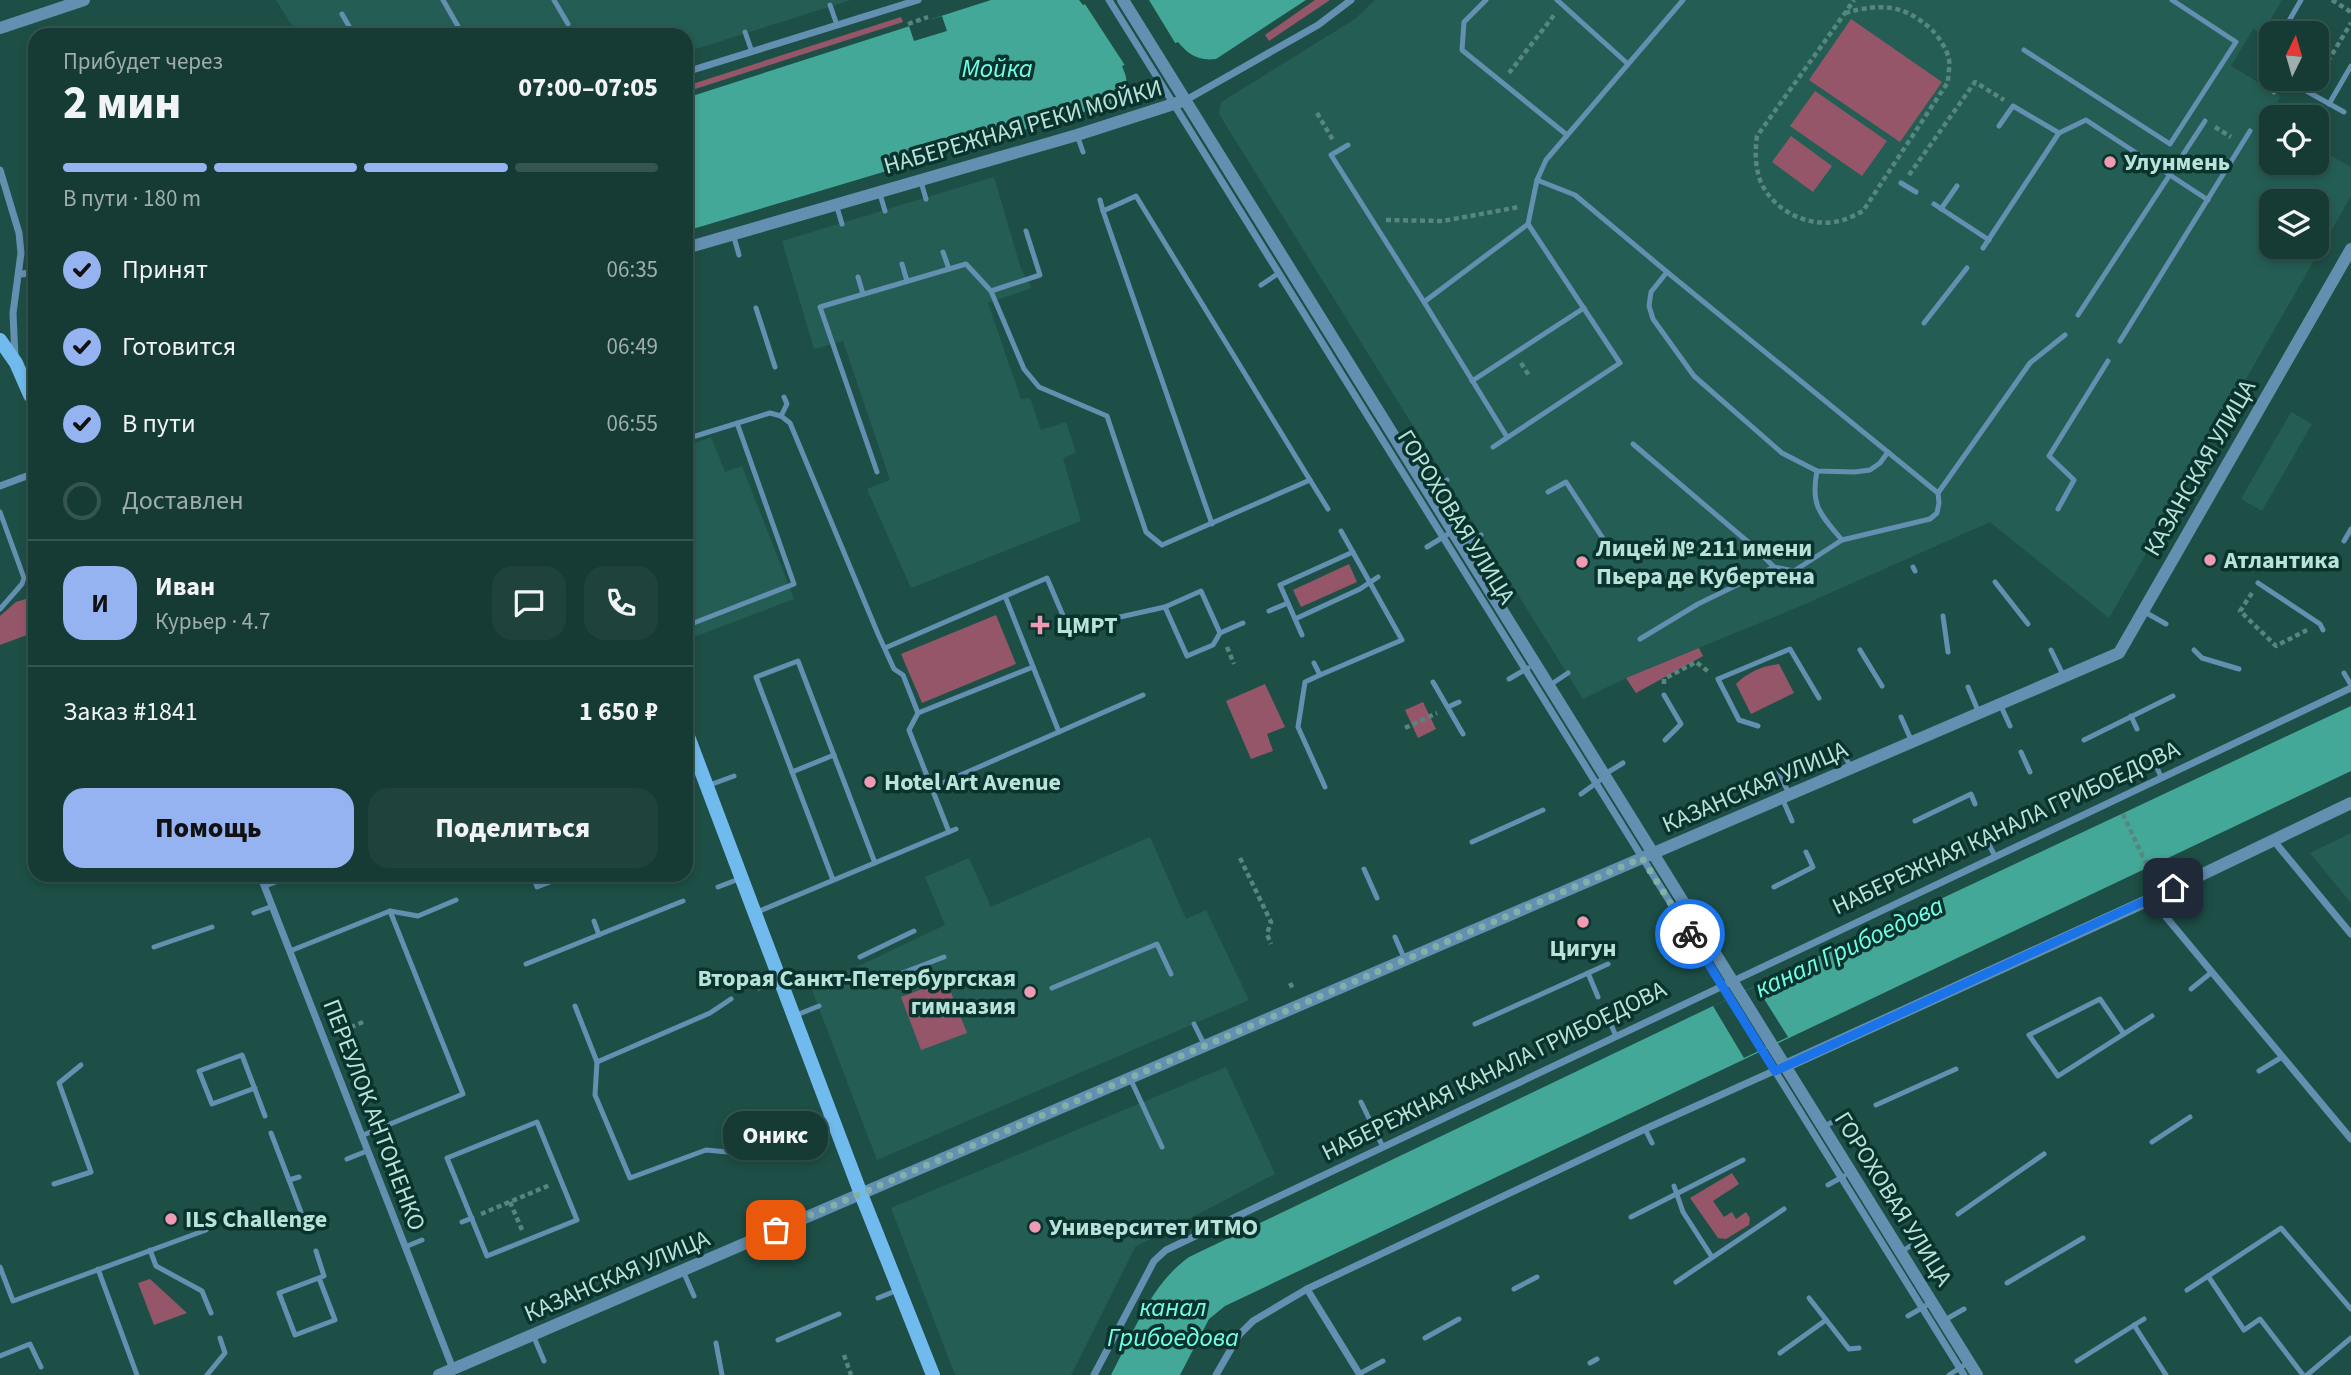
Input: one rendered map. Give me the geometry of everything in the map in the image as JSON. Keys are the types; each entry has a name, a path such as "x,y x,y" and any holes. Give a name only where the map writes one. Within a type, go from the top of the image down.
{"main road":[{"path":"5,341 28,389"},
{"path":"693,749 861,1194 933,1375"}],"street":[{"path":"0,28 84,0"},
{"path":"693,70 918,0"},
{"path":"1109,0 1152,57"},
{"name":"ГОРОХОВАЯ УЛИЦА","path":"1124,0 1152,57 1429,492 1448,534 1463,547 1531,667 1549,686 1600,779"},
{"name":"НАБЕРЕЖНАЯ РЕКИ МОЙКИ","path":"693,246 1077,135 1180,102 1212,87 1318,25 1351,0"},
{"name":"ГОРОХОВАЯ УЛИЦА","path":"1180,102 1279,273 1448,534 1964,1368 1977,1375"},
{"path":"0,170 19,233 20,274 5,341"},
{"path":"0,183 6,191"},
{"name":"КАЗАНСКАЯ УЛИЦА","path":"439,1375 454,1372 533,1335 2119,653 2351,249"},
{"path":"20,274 28,274"},
{"path":"0,486 28,476"},
{"name":"НАБЕРЕЖНАЯ КАНАЛА ГРИБОЕДОВА","path":"1094,1375 1154,1261 1166,1250 2351,686"},
{"path":"1216,1375 1239,1335 1253,1321 1307,1289 1645,1129 2151,899 2351,803"},
{"path":"2274,841 2351,934"},
{"name":"ПЕРЕУЛОК АНТОНЕНКО","path":"264,882 454,1372"},
{"path":"2151,899 2351,1139"},
{"name":"ГОРОХОВАЯ УЛИЦА","path":"1780,1069 1823,1127 1846,1174 1901,1252 1927,1305 1943,1321 1964,1368"},
{"path":"1307,1289 1359,1374"}],"lane":[{"path":"443,0 459,28"},
{"path":"554,0 568,24"},
{"path":"1486,0 1478,3 1464,22 1462,50 1567,135"},
{"path":"1556,0 1628,64"},
{"path":"1493,447 1620,363 1528,224 1531,205 1537,180 1546,160 1683,0"},
{"path":"2024,50 2170,144 2236,42 2172,0"},
{"path":"2289,21 2301,0"},
{"path":"830,5 837,25"},
{"path":"342,14 350,28"},
{"path":"745,32 752,52"},
{"path":"2329,104 2351,66"},
{"path":"2305,91 2344,113"},
{"path":"1999,126 2013,106 2059,133"},
{"path":"1983,248 2059,133 2086,120 2208,200"},
{"path":"2078,315 2206,121"},
{"path":"2120,341 2250,131"},
{"path":"1077,135 1083,152"},
{"path":"1348,145 1331,155 1507,437"},
{"path":"920,179 926,199"},
{"path":"1537,180 1575,195 1938,493 1940,503 1937,513 1930,519 1842,540 1794,571 1774,567 1633,444"},
{"path":"1902,183 1916,192"},
{"path":"1941,209 1957,186"},
{"path":"880,191 886,211"},
{"path":"1103,211 1136,196 1328,509"},
{"path":"1100,200 1212,524"},
{"path":"836,204 842,224"},
{"path":"1934,204 1989,240"},
{"path":"1424,302 1528,224"},
{"path":"990,291 1040,275 1026,231"},
{"path":"733,234 739,255"},
{"path":"943,252 949,269"},
{"path":"902,264 907,281"},
{"path":"877,472 820,307 966,264 990,291 1024,369 1039,387 1107,416 1146,532 1162,545 1310,480"},
{"path":"1924,323 1967,268"},
{"path":"1667,272 1651,292 1649,306 1653,319 1694,376 1782,453 1817,471 1855,472 1870,470 1880,463 1888,452"},
{"path":"1261,285 1279,273"},
{"path":"858,277 863,294"},
{"path":"755,308 775,368"},
{"path":"1472,381 1584,309"},
{"path":"1210,317 1217,312"},
{"path":"1938,493 2030,363 2065,335"},
{"path":"2058,509 2074,480 2049,456 2108,361"},
{"path":"781,416 787,404 785,397"},
{"path":"693,437 770,413 781,416 790,423 884,649 894,669 903,675 918,713"},
{"path":"693,623 794,584 737,423"},
{"path":"1817,471 1814,499 1822,516 1842,540"},
{"path":"1429,492 1447,480"},
{"path":"1548,492 1566,482 1606,543"},
{"path":"0,512 24,578 0,609"},
{"path":"2344,541 2351,529"},
{"path":"1325,787 1298,727 1305,682 1402,640 1341,531"},
{"path":"1427,547 1448,534"},
{"path":"1463,547 1481,535"},
{"path":"1302,635 1280,585 1353,552"},
{"path":"1640,639 1698,604 1774,567"},
{"path":"1295,619 1378,577"},
{"path":"884,649 1047,578 1070,632 1093,623 1165,607 1201,591 1220,633"},
{"path":"1996,582 2028,624"},
{"path":"2258,583 2321,627"},
{"path":"1006,596 1059,732"},
{"path":"1269,611 1288,603"},
{"path":"1165,607 1187,656 1213,645 1220,633 1242,623"},
{"path":"2143,611 2166,624"},
{"path":"1943,616 1948,652"},
{"path":"1758,726 1740,720 1718,679 1790,649 1819,698"},
{"path":"1860,650 1882,686"},
{"path":"2051,650 2064,677"},
{"path":"2194,650 2202,658 2239,669"},
{"path":"833,880 784,757 756,677 798,662 875,863"},
{"path":"1314,663 1320,675"},
{"path":"949,832 909,730 918,713 1033,667"},
{"path":"1509,679 1531,667"},
{"path":"1549,686 1568,673"},
{"path":"2344,673 2351,686"},
{"path":"1433,682 1463,734"},
{"path":"1968,687 1979,713"},
{"path":"931,788 1143,695"},
{"path":"1664,695 1681,724 1665,740"},
{"path":"2084,740 2173,696"},
{"path":"1448,708 1459,702"},
{"path":"2000,704 2010,726"},
{"path":"2131,716 2137,729"},
{"path":"1901,717 1912,742"},
{"path":"1839,744 1851,768"},
{"path":"2021,752 2030,772"},
{"path":"792,772 834,755"},
{"path":"1581,794 1623,763"},
{"path":"2155,763 2161,777"},
{"path":"1777,771 1792,821"},
{"path":"707,786 734,776"},
{"path":"1915,821 1971,794 1975,804"},
{"path":"1472,842 1543,810"},
{"path":"755,913 956,829"},
{"path":"1988,843 1995,856"},
{"path":"1774,887 1813,867 1806,852"},
{"path":"1364,869 1377,898"},
{"path":"718,887 741,877"},
{"path":"265,886 276,882"},
{"path":"535,882 537,887 550,882"},
{"path":"290,951 390,912 418,916 456,900"},
{"path":"526,964 683,901"},
{"path":"254,913 272,906"},
{"path":"362,1136 463,1094 390,912"},
{"path":"594,921 599,935"},
{"path":"154,947 212,927"},
{"path":"860,957 914,931"},
{"path":"1395,937 1405,960"},
{"path":"1052,988 1157,944 1171,974"},
{"path":"871,985 944,957"},
{"path":"1475,1024 1608,964"},
{"path":"2191,989 2212,972"},
{"path":"1588,973 1598,997"},
{"path":"759,988 808,978"},
{"path":"597,1062 710,1013 731,999"},
{"path":"2124,1034 2101,999 2029,1035 2057,1076 2124,1034 2152,1016"},
{"path":"575,1006 597,1062 595,1095 630,1178 706,1150 738,1153 786,1133"},
{"path":"794,1016 819,1006"},
{"path":"1608,1018 1616,1036"},
{"path":"1194,1024 1205,1046"},
{"path":"255,1088 212,1104 199,1071 242,1055 255,1088 265,1116"},
{"path":"2259,1071 2282,1057"},
{"path":"54,1184 91,1172 60,1083 81,1065"},
{"path":"1876,1105 1956,1069"},
{"path":"1130,1078 1162,1147"},
{"path":"1362,1102 1383,1147"},
{"path":"813,1123 831,1115"},
{"path":"2152,1142 2190,1117"},
{"path":"1823,1127 1839,1119"},
{"path":"537,1122 561,1180 576,1220 487,1256 447,1158 537,1122"},
{"path":"1645,1129 1652,1143"},
{"path":"271,1132 308,1231"},
{"path":"348,1159 368,1151"},
{"path":"1958,1214 2044,1154"},
{"path":"1631,1217 1743,1160"},
{"path":"1828,1185 1846,1174"},
{"path":"289,1180 299,1177"},
{"path":"1674,1186 1683,1212 1712,1257"},
{"path":"1676,1282 1784,1209"},
{"path":"462,1222 472,1218"},
{"path":"2187,1290 2281,1228 2351,1308"},
{"path":"0,1267 13,1301 206,1230"},
{"path":"2007,1283 2083,1238"},
{"path":"405,1247 422,1240"},
{"path":"1901,1252 1918,1241"},
{"path":"150,1250 156,1266 202,1291 211,1314"},
{"path":"316,1251 324,1276 279,1293 295,1335 335,1320 319,1278"},
{"path":"98,1269 137,1375"},
{"path":"683,1271 694,1296"},
{"path":"2208,1276 2244,1330 2260,1319 2305,1375 2351,1338"},
{"path":"1514,1289 1537,1277"},
{"path":"878,1298 899,1290"},
{"path":"1809,1298 1849,1349 1859,1348"},
{"path":"1908,1317 1927,1305"},
{"path":"1943,1321 1964,1309"},
{"path":"778,1340 839,1314"},
{"path":"1425,1338 1459,1319"},
{"path":"2077,1361 2144,1319"},
{"path":"1780,1353 1826,1320"},
{"path":"2134,1325 2166,1375"},
{"path":"533,1335 544,1361"},
{"path":"207,1375 225,1353 220,1338"},
{"path":"0,1356 30,1343 41,1367"},
{"path":"716,1343 722,1375"},
{"path":"1590,1363 1597,1359"},
{"path":"1359,1374 1382,1361"},
{"path":"1949,1375 1964,1368"}],"path":[{"path":"1845,13 1870,6 1895,7 1919,18 1937,35 1949,58 1948,82 1863,211 1842,221 1818,222 1795,216 1775,202 1761,183 1755,160 1756,136 1854,0"},
{"path":"2332,0 2351,12"},
{"path":"1502,82 1562,5"},
{"path":"908,23 929,17"},
{"path":"2329,59 2351,23"},
{"path":"1902,183 1975,82 2013,106"},
{"path":"1317,113 1339,150"},
{"path":"2206,121 2242,144"},
{"path":"1372,220 1443,221 1531,205"},
{"path":"2258,583 2240,611 2276,646 2321,627"},
{"path":"1664,695 1664,679 1696,662 1718,679"},
{"path":"1405,728 1448,708"},
{"path":"2123,814 2148,868"},
{"path":"1240,858 1271,922 1267,934 1272,944"},
{"path":"1290,983 1293,989"},
{"path":"334,1034 363,1022"},
{"path":"472,1218 561,1180"},
{"path":"510,1202 526,1240"},
{"path":"844,1355 852,1375"}],"shaded area":[{"path":"276,0 851,0 693,50 693,28 294,28"},
{"path":"1315,0 1330,0 1269,41 1265,35"},
{"path":"1375,0 2282,0 2270,21 2259,21 2259,32 2253,29 2231,66 2259,83 2259,91 2273,91 2281,96 2276,105 2259,105 2259,175 2329,175 2329,155 2351,167 2351,196 2329,234 2329,189 2259,189 2259,259 2315,259 2109,618 1990,522 1803,605 1626,678 1583,699 1219,114 1221,102 1355,19"},
{"path":"901,17 903,22 693,90 693,84"},
{"path":"1851,19 1942,82 1900,142 1809,80"},
{"path":"1815,91 1887,141 1862,176 1790,126"},
{"path":"1791,136 1832,166 1813,192 1772,162"},
{"path":"994,177 1021,269 1032,288 988,303 1021,399 1030,398 1041,430 1066,422 1076,453 1063,458 1081,521 911,588 867,489 890,480 843,341 814,349 782,241"},
{"path":"2291,412 2312,424 2262,511 2241,499"},
{"path":"711,437 725,472 742,466 794,599 693,637 693,443"},
{"path":"1349,564 1357,582 1301,607 1293,590"},
{"path":"28,598 28,635 0,645 0,616 16,602"},
{"path":"996,615 1016,664 922,703 901,654"},
{"path":"1699,648 1703,656 1636,693 1626,678"},
{"path":"1779,664 1794,693 1751,714 1736,684 1756,670"},
{"path":"1265,684 1285,727 1267,734 1273,751 1251,759 1226,701"},
{"path":"1423,702 1436,729 1418,738 1405,710"},
{"path":"2351,833 2351,903 2310,853"},
{"name":"Вторая Санкт-Петербургская гимназия","path":"1150,837 1186,919 1206,910 1249,1000 877,1160 810,985 863,964 945,925 925,877 969,858 991,907"},
{"path":"946,980 967,1033 921,1050 901,997"},
{"name":"Университет ИТМО","path":"1226,1067 1275,1174 1135,1247 1071,1375 955,1375 891,1208"},
{"path":"1732,1173 1739,1184 1713,1201 1724,1217 1732,1212 1736,1219 1746,1212 1750,1218 1749,1225 1726,1239 1718,1238 1690,1198"},
{"path":"150,1279 187,1313 154,1325 138,1283"}],"water":[{"name":"Мойка","path":"991,0 1079,0 1083,5 1096,0 1306,0 1216,59 1194,56 1178,42 1122,66 1127,85 1117,102 693,229 693,96"},
{"name":"канал Грибоедова","path":"2351,706 2351,771 1225,1306 1209,1319 1180,1375 1111,1375 1153,1296 1175,1268 1189,1257 1713,1006"}],"pier":[{"path":"1149,0 1177,46 1126,67 1083,1"},
{"path":"930,16 932,19 942,16 947,31 914,41 908,23"},
{"path":"28,334 28,392 0,402 0,344"},
{"path":"1756,986 1788,1037 1744,1058 1713,1006"}],"way so far":[{"path":"776,1230 1642,858 1690,934"}],"place":[{"name":"Улунмень","path":"2110,162"},
{"name":"Атлантика","path":"2210,560"},
{"name":"Лицей № 211 имени Пьера де Кубертена","path":"1582,562"},
{"name":"ЦМРТ","path":"1040,625"},
{"name":"Hotel Art Avenue","path":"870,782"},
{"name":"Цигун","path":"1583,922"},
{"name":"Вторая Санкт-Петербургская гимназия","path":"1030,992"},
{"name":"ILS Challenge","path":"171,1219"},
{"name":"Университет ИТМО","path":"1035,1227"},
{"name":"Оникс","path":"776,1230"}],"route":[{"path":"1690,934 1775,1071 2173,888"}]}
